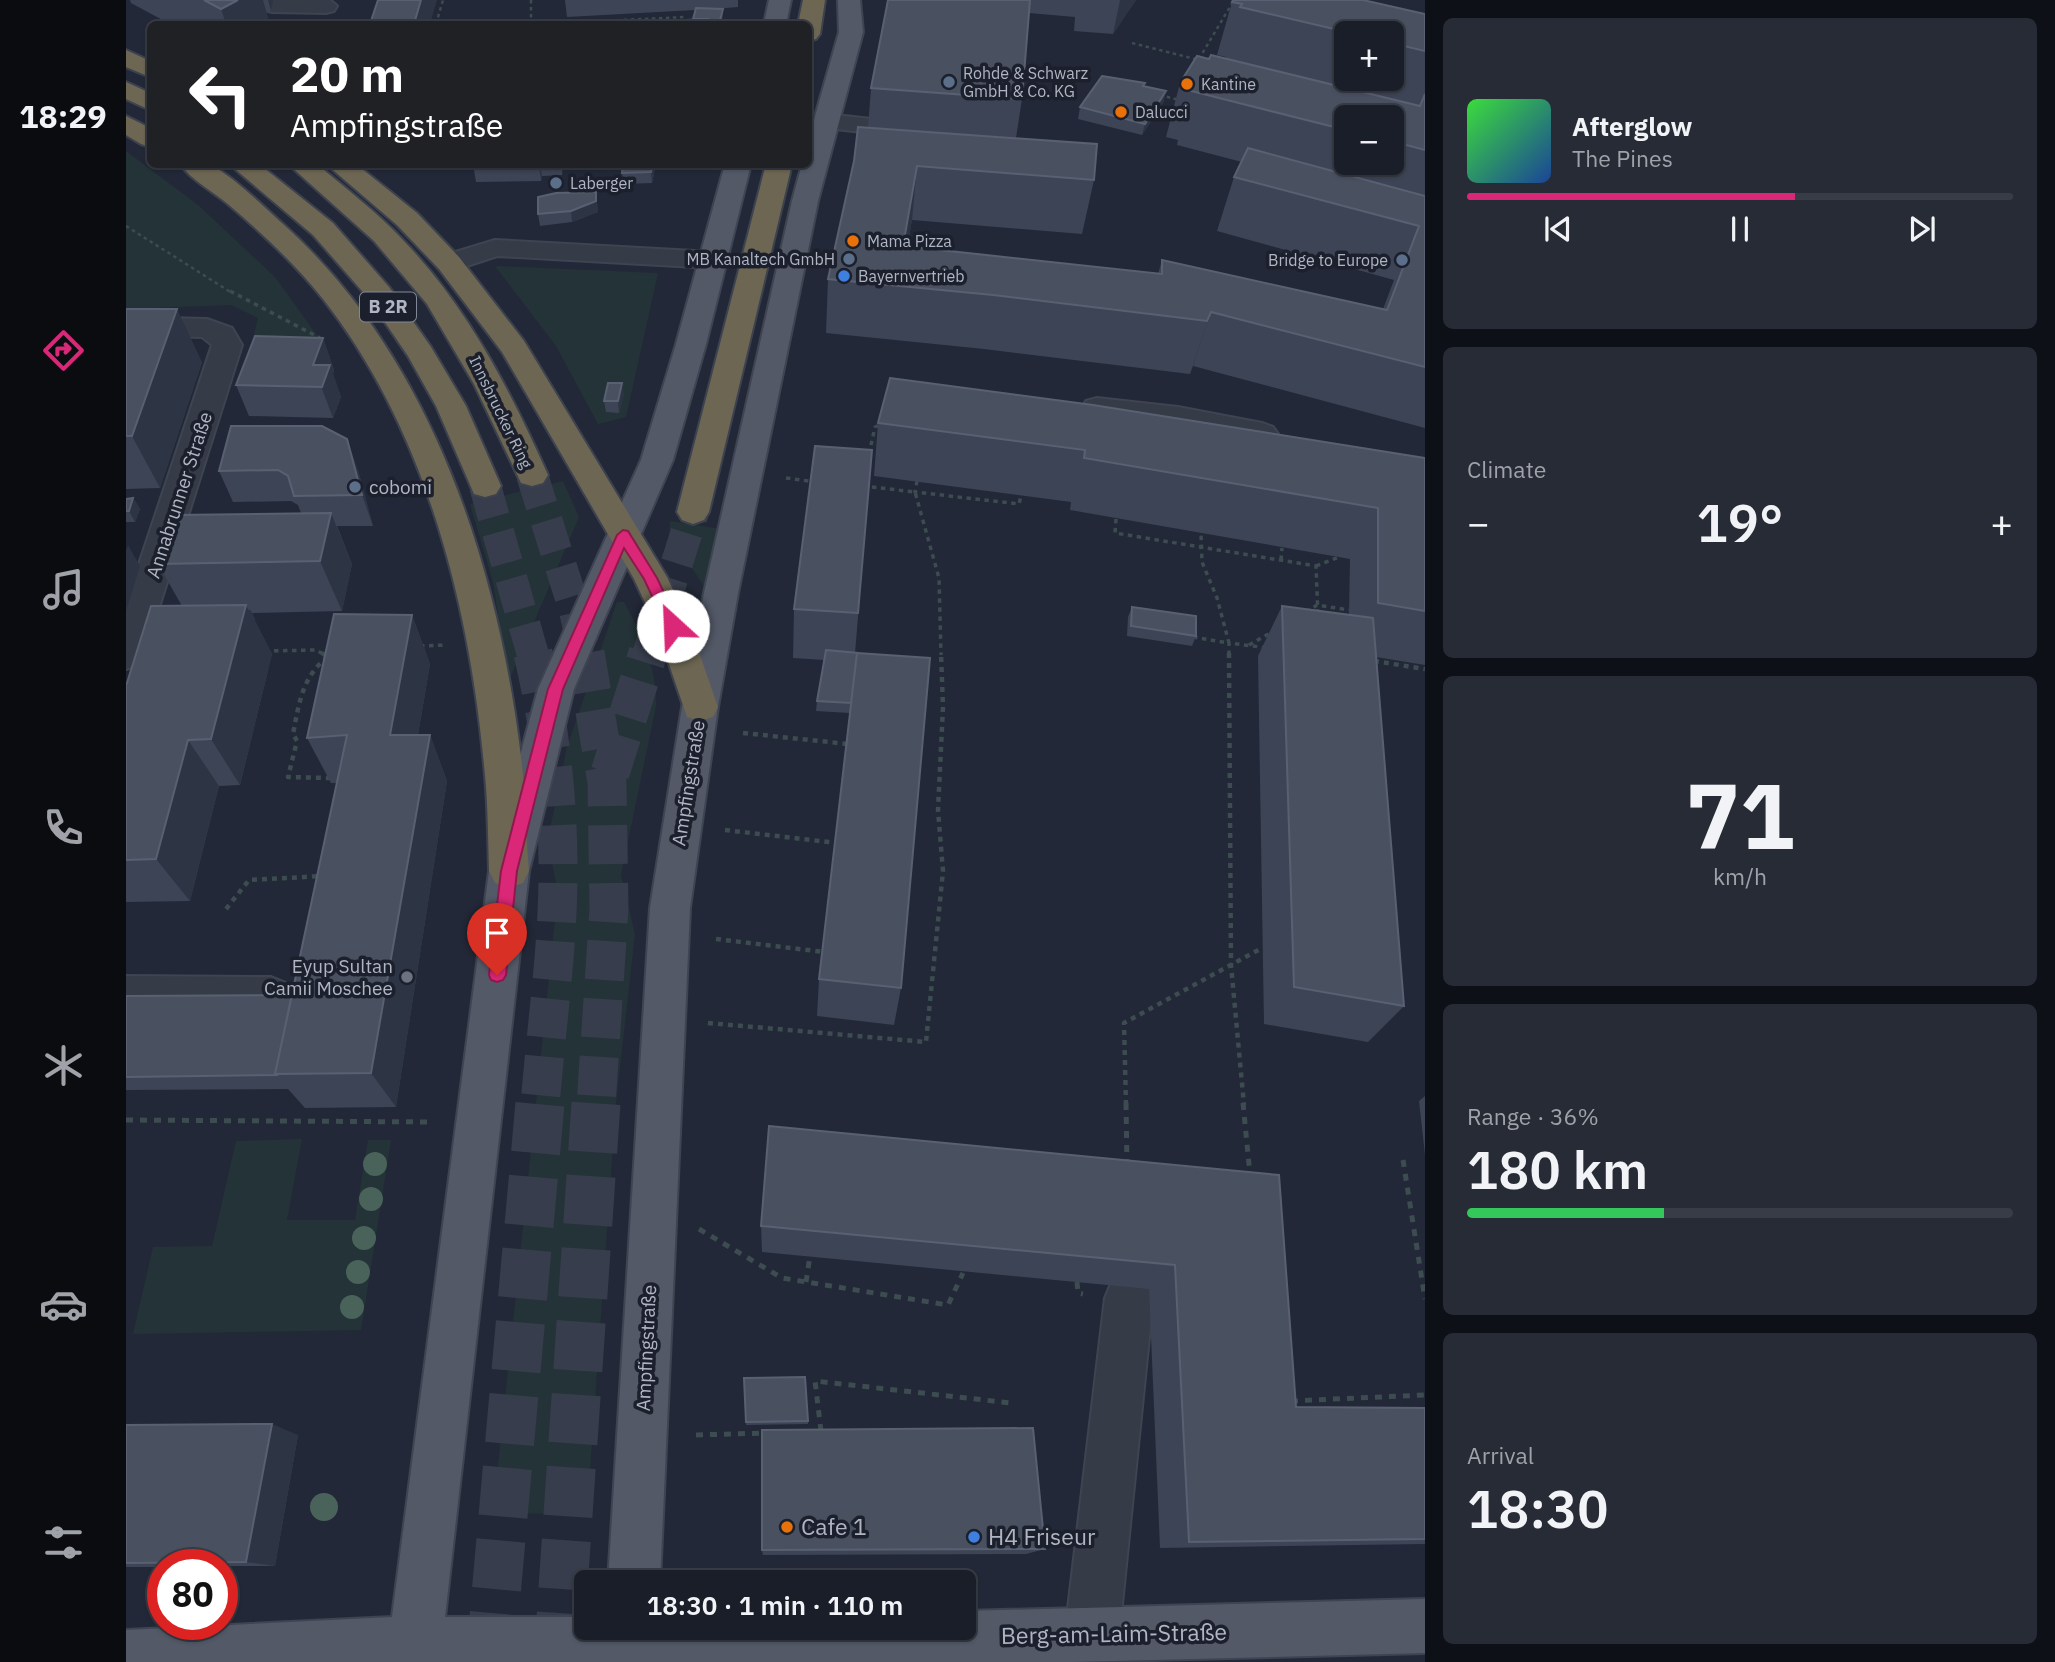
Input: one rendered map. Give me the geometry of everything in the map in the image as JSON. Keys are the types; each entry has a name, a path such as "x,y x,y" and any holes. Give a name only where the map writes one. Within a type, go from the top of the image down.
{"highway":[{"path":"810,21 814,0"},
{"path":"126,57 147,68"},
{"path":"126,89 147,101"},
{"path":"126,124 147,137"},
{"path":"198,168 287,242 348,312 389,375 421,436 446,496 478,615 503,767 509,871"},
{"name":"B 2R","path":"247,168 323,229 379,293 421,354 451,406 485,486"},
{"name":"Innsbrucker Ring","path":"306,168 395,247 438,300 486,375 532,475"},
{"path":"344,168 408,219 449,263 514,348 650,578 673,626 700,706"},
{"path":"692,512 778,168"}],"main road":[{"path":"776,21 780,0"},
{"name":"Ampfingstraße","path":"635,1570 670,908 700,706 721,593 805,201 851,32 849,0"},
{"path":"126,1657 414,1652 509,871 556,689 657,460 737,168"},
{"name":"Berg-am-Laim-Straße","path":"414,1652 1425,1626"}],"street":[{"path":"272,5 325,10"},
{"path":"827,122 871,125"},
{"path":"449,263 495,248 713,260"},
{"name":"Annabrunner Straße","path":"126,326 207,328 222,335 227,345 127,649"},
{"path":"1070,405 1178,417 1295,441"},
{"path":"126,995 310,996"},
{"path":"1092,1634 1129,1298"}],"path":[{"path":"437,21 443,0"},
{"path":"531,0 532,21"},
{"path":"1199,60 1234,0"},
{"path":"598,21 686,17"},
{"path":"432,18 438,18"},
{"path":"1132,43 1210,62"},
{"path":"1148,92 1187,102"},
{"path":"126,226 236,295 328,342"},
{"path":"868,463 875,427 885,424"},
{"path":"863,486 865,474"},
{"path":"786,478 824,482"},
{"path":"708,1023 926,1042 943,872 938,810 943,707 939,578 915,492 917,481"},
{"path":"850,485 1019,503 1021,496"},
{"path":"1116,519 1115,533 1316,566 1339,557"},
{"path":"1201,534 1201,566 1216,596 1229,643 1231,965 1251,1189"},
{"path":"1281,560 1282,548"},
{"path":"1316,566 1318,628"},
{"path":"1294,618 1317,605 1349,610"},
{"path":"1248,645 1283,625"},
{"path":"1192,636 1274,648"},
{"path":"416,646 454,645"},
{"path":"263,651 316,650 329,657"},
{"path":"331,778 288,777 297,741 293,734 303,686 309,673 329,657 339,654"},
{"path":"1364,660 1425,669"},
{"path":"743,733 848,744"},
{"path":"725,830 837,843"},
{"path":"226,909 249,880 326,876"},
{"path":"716,939 824,952"},
{"path":"1127,1176 1124,1023 1262,948"},
{"path":"126,1119 479,1123"},
{"path":"1403,1160 1425,1299"},
{"path":"698,1229 782,1278 806,1282 948,1305 963,1273"},
{"path":"806,1282 810,1256"},
{"path":"821,1431 816,1381 1011,1404"},
{"path":"1290,1401 1425,1395"},
{"path":"807,1431 832,1430"},
{"path":"696,1435 779,1432"}],"shaded area":[{"path":"126,151 198,205 275,277 327,349 250,352 258,318 231,305 126,309"},
{"path":"495,266 658,273 626,417 598,424 556,346"},
{"path":"563,481 579,517 508,683 493,582 470,504"},
{"path":"670,521 721,529 706,589 669,534"},
{"path":"617,602 624,602 647,652 654,678 656,706 621,875 635,934 616,1103 587,1513 493,1514 558,891 551,859 550,829 567,747"},
{"path":"302,1139 287,1220 355,1220 368,1140 391,1140 361,1330 133,1334 153,1247 212,1246 236,1141"}],"building":[{"path":"204,0 238,0 221,9"},
{"path":"378,0 421,0 415,21 371,21"},
{"path":"888,0 1030,0 1022,99 871,88"},
{"path":"1363,0 1425,14 1425,51 1404,46 1404,21 1334,21 1334,29 1240,7 1242,4 1232,2"},
{"path":"696,8 723,9 720,21 693,19"},
{"path":"708,19 708,21 661,21"},
{"path":"1211,55 1334,85 1334,91 1359,91 1420,106 1425,94 1425,150 1404,144 1404,105 1334,105 1334,127 1191,91 1194,87 1180,83 1197,56 1209,59"},
{"path":"1102,76 1145,83 1143,86 1166,91 1145,124 1080,107"},
{"path":"858,127 1097,144 1094,180 917,166 903,246 1162,274 1162,260 1387,310 1419,226 1234,177 1248,148 1334,171 1334,175 1348,175 1425,196 1425,367 1211,312 1207,321 993,295 828,279 854,161"},
{"path":"623,168 652,168 651,172 622,173"},
{"path":"596,192 596,201 571,211 538,214 538,197 556,193"},
{"path":"126,309 177,309 132,436 126,436"},
{"path":"255,336 323,338 313,365 330,365 322,387 236,385"},
{"path":"890,378 1093,405 1425,458 1425,611 1378,603 1378,508 1084,458 1085,450 878,423"},
{"path":"608,383 622,383 618,401 604,401"},
{"path":"231,426 322,426 347,439 362,495 294,496 288,476 278,470 219,471"},
{"path":"815,446 872,450 858,613 794,609"},
{"path":"133,498 129,511 126,511 126,499"},
{"path":"331,513 320,561 158,564 174,515"},
{"path":"246,605 211,739 188,740 156,859 126,860 126,686 151,606"},
{"path":"1282,606 1373,618 1404,1006 1294,987"},
{"path":"1132,607 1196,616 1196,636 1131,626"},
{"path":"334,614 412,615 390,735 430,735 371,1073 275,1074 347,735 307,738"},
{"path":"826,650 859,653 851,703 817,701"},
{"path":"857,653 930,658 901,988 819,979"},
{"path":"292,995 276,1075 126,1077 126,996"},
{"path":"769,1126 1279,1175 1296,1407 1425,1408 1425,1539 1189,1542 1175,1265 761,1226"},
{"path":"805,1377 808,1421 746,1422 744,1378"},
{"path":"272,1424 246,1562 238,1562 238,1549 147,1549 147,1563 126,1563 126,1425"},
{"path":"1033,1428 1045,1549 762,1550 762,1430"}],"tunnel":[{"path":"532,475 575,611 585,655"},
{"path":"485,486 533,655"},
{"path":"648,655 693,512"},
{"path":"533,653 546,717 558,848 556,937 540,1105"},
{"path":"585,653 607,782 609,909 596,1105"},
{"path":"610,773 648,653"},
{"path":"490,1662 540,1103"},
{"path":"558,1662 596,1103"}],"place":[{"name":"Rohde & Schwarz GmbH & Co. KG","path":"949,82"},
{"name":"Kantine","path":"1187,84"},
{"name":"Dalucci","path":"1121,112"},
{"name":"Laberger","path":"556,183"},
{"name":"Mama Pizza","path":"853,241"},
{"name":"MB Kanaltech GmbH","path":"849,259"},
{"name":"Bridge to Europe","path":"1402,260"},
{"name":"Bayernvertrieb","path":"844,276"},
{"name":"cobomi","path":"355,487"},
{"name":"Eyup Sultan Camii Moschee","path":"407,977"},
{"name":"Cafe 1","path":"787,1527"},
{"name":"H4 Friseur","path":"974,1537"}],"route":[{"path":"497,975 509,871 556,689 623,535 650,578 673,626"}]}
